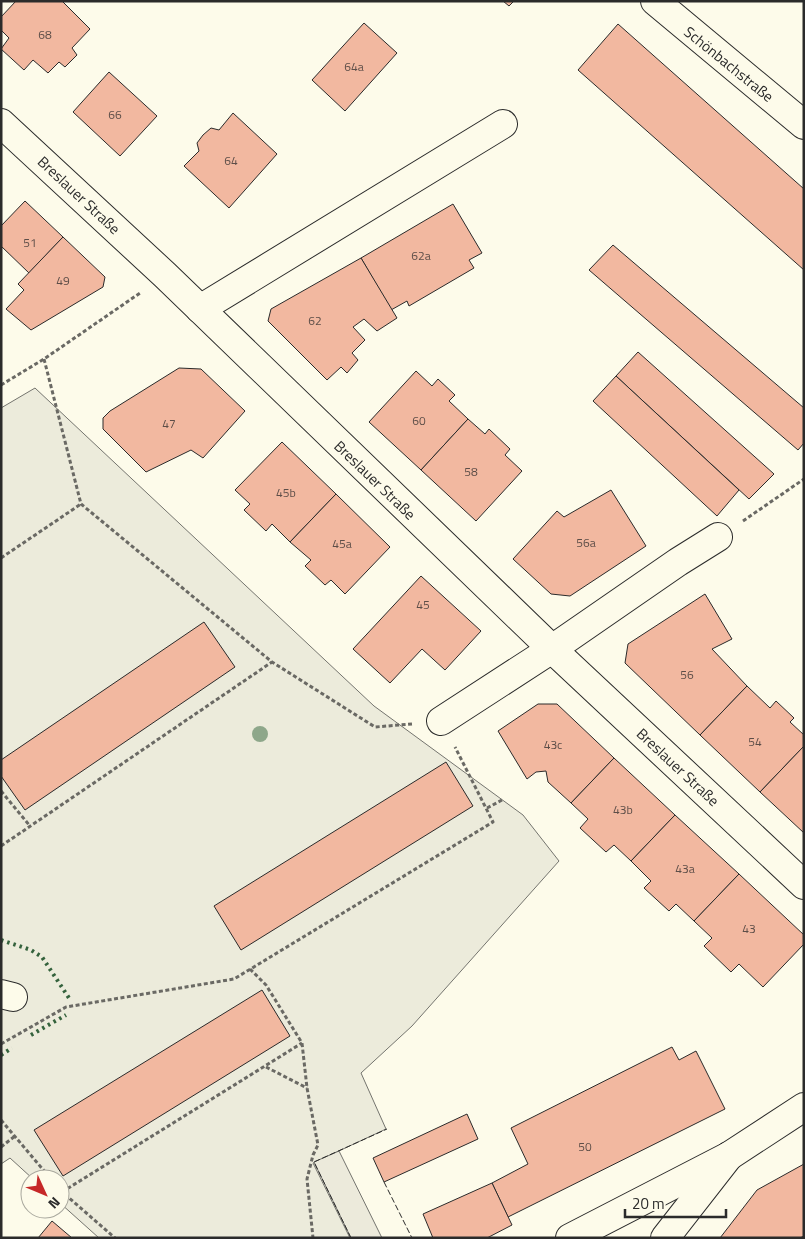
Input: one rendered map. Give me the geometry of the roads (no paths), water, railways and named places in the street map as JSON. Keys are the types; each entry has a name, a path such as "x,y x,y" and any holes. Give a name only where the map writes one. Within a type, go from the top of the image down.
{"street":[{"name":"Schönbachstraße","path":"655,1 804,125"},
{"name":"Breslauer Straße","path":"1,123 165,275 552,649 804,885"},
{"path":"200,309 503,124"},
{"path":"441,721 718,537"},
{"path":"570,1238 729,1156 804,1107"},
{"path":"665,1238 729,1156"}]}
